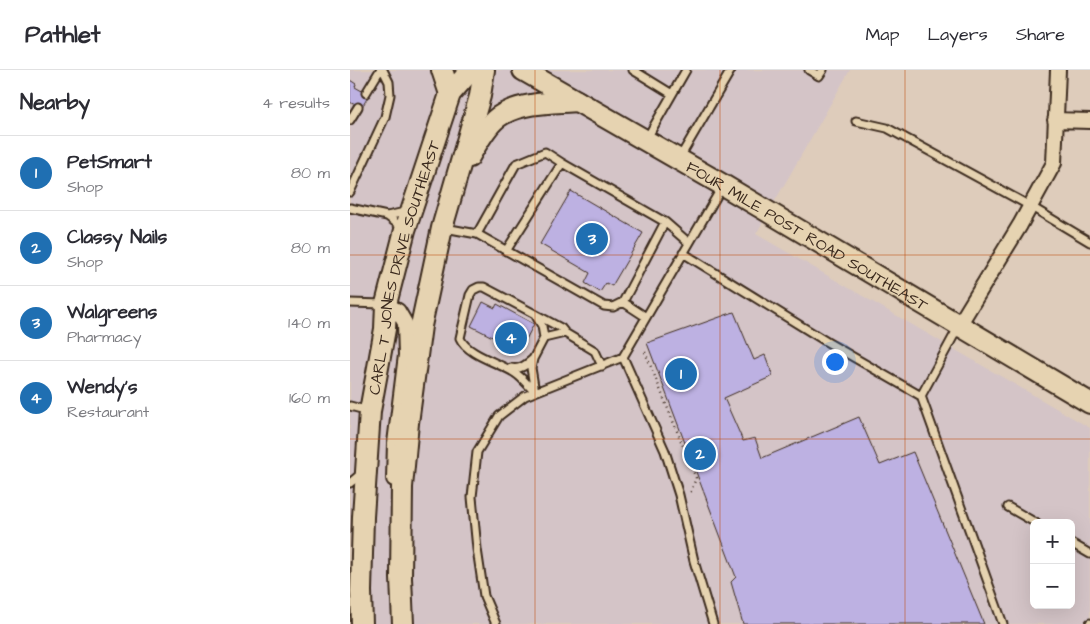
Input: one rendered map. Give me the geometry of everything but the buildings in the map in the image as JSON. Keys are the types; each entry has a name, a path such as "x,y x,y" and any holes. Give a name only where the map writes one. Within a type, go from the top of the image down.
{"main road":[{"path":"442,70 450,94"},
{"name":"CARL T JONES DRIVE SOUTHEAST","path":"362,624 360,515 366,470 370,411 385,329 386,304 405,230 450,94 470,70"},
{"name":"CARL T JONES DRIVE SOUTHEAST","path":"403,624 402,487 421,326 442,228 480,96 484,70"},
{"name":"FOUR MILE POST ROAD SOUTHEAST","path":"523,70 679,159 1090,403"},
{"path":"552,70 576,101"},
{"path":"456,178 477,143 502,114 533,104 576,101"}],"street":[{"path":"960,326 1054,163 1058,70"},
{"path":"1055,120 1090,121"},
{"path":"386,304 398,311 405,323 406,355 395,443 394,494 402,528"}],"lane":[{"path":"350,192 386,109 390,95 389,82 381,70 366,93"},
{"path":"633,70 672,94"},
{"path":"645,140 686,70"},
{"path":"679,159 731,70"},
{"path":"809,70 819,76 823,70"},
{"path":"350,120 358,107"},
{"path":"856,121 887,128 1030,206 1090,242"},
{"path":"477,234 516,164 544,152 665,222 689,243"},
{"path":"506,251 562,163"},
{"path":"496,624 484,596 477,549 472,497 477,452 499,416 525,396 623,357 723,185"},
{"path":"350,208 387,216 405,230"},
{"path":"387,216 412,210"},
{"path":"442,228 477,234 604,306 613,307 623,302 665,222"},
{"path":"683,253 827,342 921,396 1003,624"},
{"path":"535,392 522,378 469,349 462,343 460,338 470,295 473,290 484,287 561,328 565,334 594,351 602,366"},
{"path":"623,302 646,317"},
{"path":"350,303 386,304"},
{"path":"533,313 542,326 544,338 533,359 531,368 535,392"},
{"path":"921,396 960,326"},
{"path":"544,338 565,334"},
{"path":"623,357 665,451 679,495 694,561 713,624"},
{"path":"506,368 516,369 533,359"},
{"path":"350,406 370,411"},
{"path":"350,483 366,470"},
{"path":"1008,507 1030,520"},
{"path":"1075,545 1090,554"}],"path":[{"path":"645,352 696,478 688,498"}],"shaded area":[{"path":"350,70 850,70 756,234 1090,428 1090,624 350,624"}],"place":[{"name":"Walgreens","path":"592,239"},
{"name":"Wendy's","path":"511,338"},
{"name":"PetSmart","path":"681,374"},
{"name":"Classy Nails","path":"700,454"}]}
